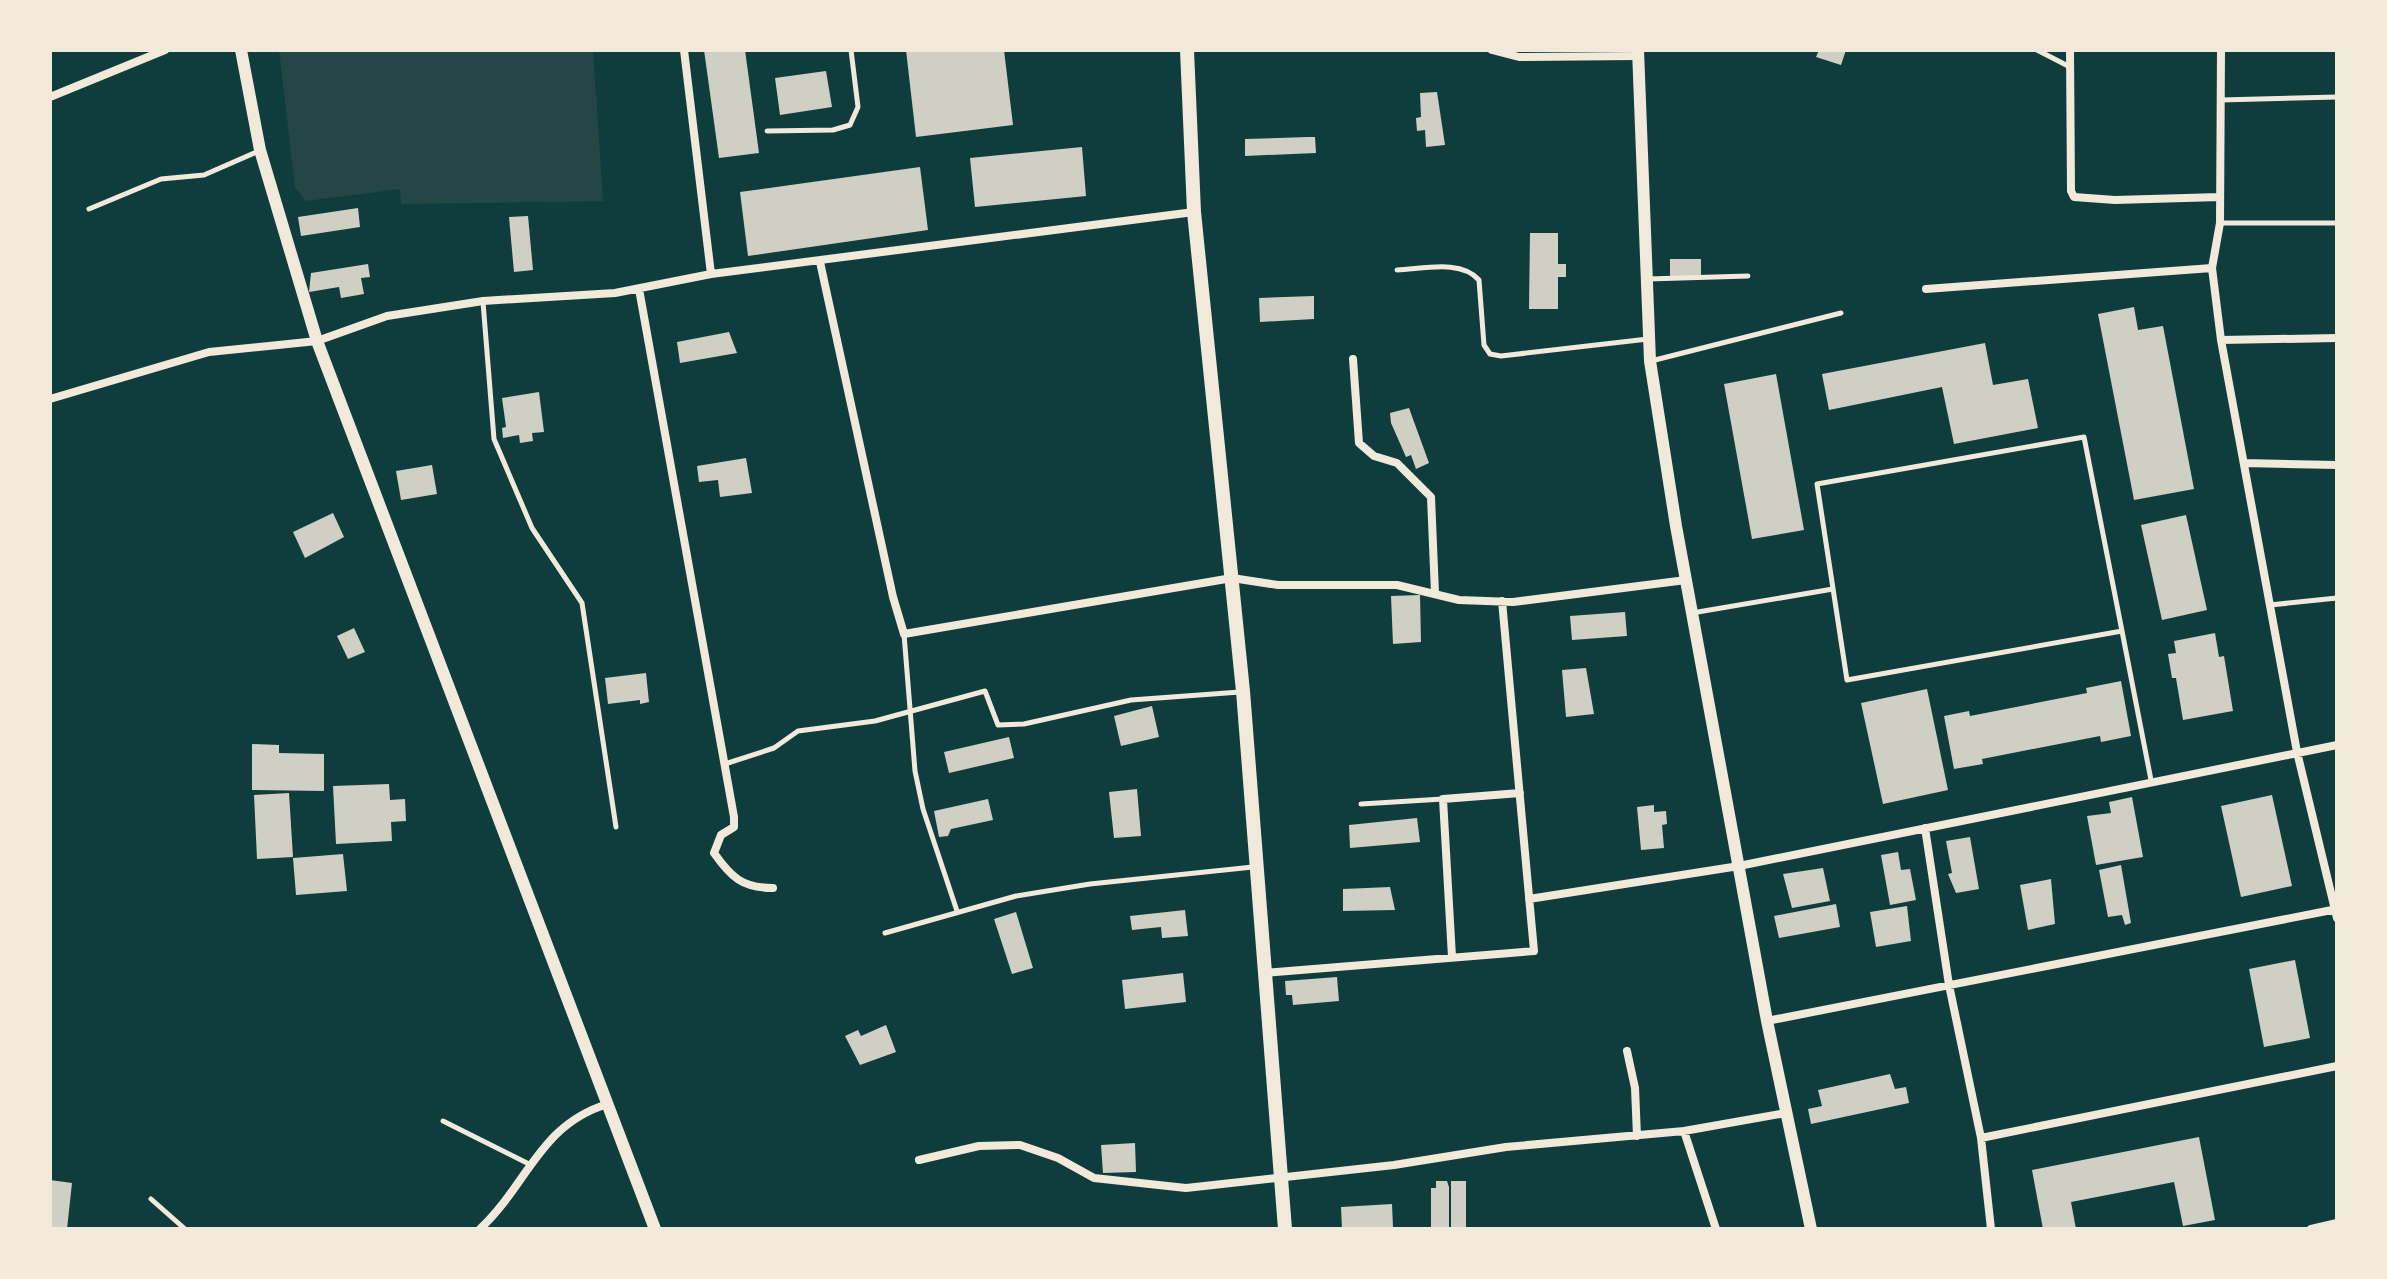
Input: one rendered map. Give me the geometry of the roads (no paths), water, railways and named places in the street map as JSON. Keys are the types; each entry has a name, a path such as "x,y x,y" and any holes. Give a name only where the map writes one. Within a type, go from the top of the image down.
{"main road":[{"path":"1187,50 1194,212 1243,691 1285,1229"}],"street":[{"path":"50,97 165,50"},
{"path":"241,50 260,150 317,341 655,1229"},
{"path":"684,50 711,274"},
{"path":"1492,50 1519,57 1638,53 1650,361 1686,580 1767,1021 1811,1229"},
{"path":"2070,50 2071,191 2074,197 2115,200 2220,197"},
{"path":"1767,1021 2336,912 2297,752 2221,340 2212,268 2220,223 2221,50"},
{"path":"50,399 209,352 317,341 387,316 483,301 639,289 711,274 1194,212"},
{"path":"820,262 893,597 904,634 1232,578 1278,585 1397,585 1459,600 1502,601 1686,580"},
{"path":"1926,289 2212,268"},
{"path":"639,289 734,827 721,835 714,853 732,878 747,886 773,888"},
{"path":"2221,340 2337,338"},
{"path":"1353,359 1359,443 1374,456 1397,463 1431,497 1435,593"},
{"path":"2244,463 2337,465"},
{"path":"1265,973 1534,951 1502,601"},
{"path":"1529,899 1739,866 2151,780 2337,745"},
{"path":"1452,957 1443,799 1520,793"},
{"path":"1925,828 1949,985 1981,1138 1991,1229"},
{"path":"1627,1051 1635,1088 1637,1136"},
{"path":"1981,1138 2337,1066"},
{"path":"480,1229 505,1205 552,1137 572,1119 608,1104"},
{"path":"919,1160 979,1146 1020,1145 1058,1158 1094,1178 1186,1188 1394,1165 1506,1147 1684,1131 1786,1113"},
{"path":"1684,1131 1716,1229"},
{"path":"2311,1229 2337,1223"}],"lane":[{"path":"767,131 833,130 850,125 858,107 851,50"},
{"path":"2037,50 2070,67"},
{"path":"2219,100 2337,97"},
{"path":"89,209 161,179 204,175 260,150"},
{"path":"2220,223 2337,223"},
{"path":"1397,270 1460,267 1473,272 1479,280 1484,345 1490,354 1501,356 1649,339"},
{"path":"1647,279 1748,276"},
{"path":"483,301 494,439 532,528 582,603 616,827"},
{"path":"1650,361 1841,313"},
{"path":"2122,631 1847,680 1817,484 2084,437 2122,631 2151,780"},
{"path":"1692,613 1833,589"},
{"path":"2270,605 2337,598"},
{"path":"904,634 915,771 923,809 957,911"},
{"path":"724,764 774,748 798,731 875,721 985,691 998,725 1024,724 1131,700 1243,691"},
{"path":"1361,804 1443,799"},
{"path":"885,933 1016,896 1090,884 1257,867"},
{"path":"443,1121 531,1166"},
{"path":"151,1199 185,1229"}]}
